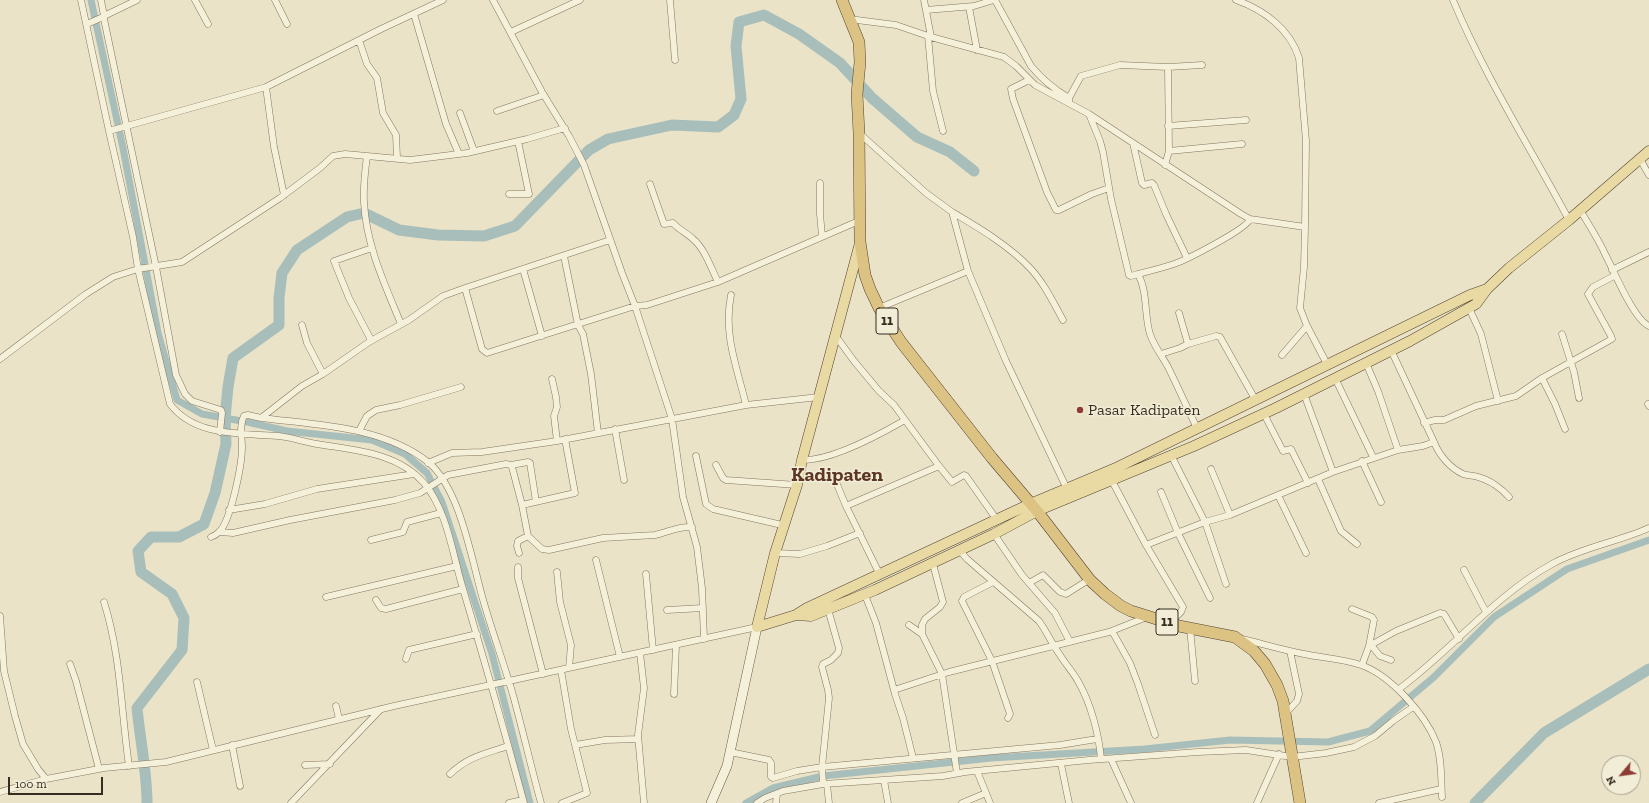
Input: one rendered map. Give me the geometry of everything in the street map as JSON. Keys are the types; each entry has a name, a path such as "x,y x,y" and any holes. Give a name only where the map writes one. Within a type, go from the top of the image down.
{"highway":[{"name":"11","path":"842,0 859,42 860,62 857,94 861,220 860,242 865,275 870,289 880,308 901,342 1090,579 1105,594 1121,606 1170,623 1235,637 1254,651 1265,664 1277,685 1283,701 1300,803"}],"main road":[{"path":"757,627 796,615 807,608 997,520 1034,508 1111,479 1264,414 1410,341 1476,304 1487,289 1509,268 1569,220 1649,151"},
{"path":"711,803 727,766 757,627 782,525 797,485 802,460 860,242"},
{"path":"796,615 811,616 865,595 933,564 994,534 1067,489 1118,467 1470,295 1487,289"},
{"path":"1404,328 1410,341"},
{"path":"1323,367 1325,384"},
{"path":"1269,393 1276,408"}],"street":[{"path":"81,0 89,23 139,268 170,404 177,414 194,424 221,432 280,436 316,444 367,452 398,463 414,474 429,488 442,513 463,589 493,684 508,746 524,802 509,803"},
{"path":"101,0 103,17 127,127 176,375 185,394 192,401 221,410 221,432"},
{"path":"89,23 137,0"},
{"path":"195,0 208,24"},
{"path":"275,0 286,24"},
{"path":"110,131 266,87 443,0"},
{"path":"493,0 544,95 565,128 584,165 635,306 672,419 682,497 697,547 703,608 704,639"},
{"path":"510,32 580,0"},
{"path":"670,0 675,60"},
{"path":"924,0 930,36 933,91 943,131"},
{"path":"926,10 969,6 994,0 1031,66 1069,101 1250,219 1302,227"},
{"path":"1236,0 1270,17 1283,30 1297,50 1299,58 1306,141 1302,227 1304,267 1300,308 1323,367"},
{"path":"1453,0 1494,86 1569,220"},
{"path":"969,6 977,50"},
{"path":"414,14 446,124 459,154"},
{"path":"849,19 896,25 1004,57 1016,66 1029,80 1047,92 1069,101"},
{"path":"359,40 367,64 377,78 383,113 396,135 397,158"},
{"path":"1069,101 1080,78 1087,74 1120,65 1168,67 1202,65"},
{"path":"1165,165 1170,151 1168,126 1168,67"},
{"path":"1029,80 1011,89 1047,192 1056,210 1109,188"},
{"path":"1047,81 1047,92"},
{"path":"266,87 274,147 284,195"},
{"path":"497,111 544,95"},
{"path":"460,113 474,151"},
{"path":"1089,114 1100,141 1129,275 1131,276 1138,274 1187,258 1232,234 1249,222 1250,219"},
{"path":"1168,126 1246,120"},
{"path":"0,359 86,294 113,277 139,268 182,262 284,195 320,168 333,156 344,154 410,160 474,151 565,128"},
{"path":"859,132 926,193 1000,243 1030,268 1042,283 1063,320"},
{"path":"510,194 529,194 518,141"},
{"path":"1133,143 1142,183 1144,185 1152,183 1154,185 1187,258"},
{"path":"1170,151 1242,144"},
{"path":"367,156 364,176 364,208 366,223 372,248 401,324"},
{"path":"1640,159 1649,175"},
{"path":"820,183 822,236"},
{"path":"650,184 664,224 673,223 679,230 694,240 705,256 718,282"},
{"path":"1580,210 1606,255 1613,273 1641,320 1644,324 1649,326"},
{"path":"952,212 968,272 1006,361 1067,489"},
{"path":"465,288 482,349 487,354 635,306 647,305 718,282 861,220"},
{"path":"261,418 302,386 323,374 371,340 401,324 443,296 610,240"},
{"path":"371,340 349,298 334,261 372,248"},
{"path":"1424,423 1434,420 1444,420 1472,408 1516,396 1542,378 1572,363 1581,356 1612,339 1588,294 1593,286 1649,252"},
{"path":"564,256 578,325 582,334 591,374 598,432"},
{"path":"523,269 542,336"},
{"path":"880,308 968,272"},
{"path":"1138,274 1142,284 1145,313 1151,336 1197,428"},
{"path":"731,295 728,319 729,338 746,405"},
{"path":"1469,308 1481,334 1498,401"},
{"path":"1179,313 1188,344"},
{"path":"302,325 307,343 323,374"},
{"path":"1282,355 1307,326"},
{"path":"835,334 854,361 879,391 894,405 952,482 964,475 966,476 997,520"},
{"path":"1562,334 1572,363 1579,398"},
{"path":"1161,354 1188,344 1216,336 1220,337 1256,400"},
{"path":"1391,350 1424,423 1443,458 1465,475 1479,477 1504,491 1509,498"},
{"path":"1366,363 1378,391 1398,450"},
{"path":"1335,378 1373,458"},
{"path":"1542,378 1556,404 1565,429"},
{"path":"552,379 557,406 554,416 557,441"},
{"path":"359,431 367,416 376,410 400,405 461,387"},
{"path":"1304,394 1333,472"},
{"path":"428,463 452,453 482,452 557,441 746,405 819,397"},
{"path":"211,537 220,532 225,524 239,478 242,448 239,433 242,418 248,414 261,418 359,431 399,445 428,463 442,479 452,496 461,522 508,681 541,803"},
{"path":"1264,414 1283,451 1291,449 1308,483"},
{"path":"802,460 828,456 855,446 878,436 905,420"},
{"path":"615,429 624,480"},
{"path":"522,505 575,493 565,439"},
{"path":"1146,545 1205,522 1230,515 1362,461 1398,450 1423,446 1434,442"},
{"path":"1171,454 1205,522 1226,584"},
{"path":"696,456 706,504 713,509 782,525"},
{"path":"1362,461 1381,502"},
{"path":"220,532 233,533 256,529 290,520 395,500 420,493 448,475 506,464 511,465 528,462 530,463 536,502"},
{"path":"511,465 522,505 528,536 542,549 549,550 603,538 655,535 676,528 692,527"},
{"path":"716,465 723,478 726,480 797,485"},
{"path":"846,506 939,466"},
{"path":"1211,469 1230,515"},
{"path":"229,510 265,504 317,489 414,474"},
{"path":"1111,479 1146,545 1183,607 1182,612 1170,623"},
{"path":"1318,479 1341,531 1357,544"},
{"path":"836,482 846,506 880,575"},
{"path":"1161,492 1178,533 1210,598"},
{"path":"1278,496 1306,553"},
{"path":"371,540 402,532 407,522 442,513"},
{"path":"1400,691 1459,639 1486,612 1524,582 1552,564 1577,553 1649,528"},
{"path":"775,553 800,554 827,546 860,533"},
{"path":"994,534 1029,583 1055,613 1070,642"},
{"path":"519,553 517,546 518,541 528,536"},
{"path":"960,551 993,582 1039,621 1086,696 1101,758"},
{"path":"596,560 620,657"},
{"path":"933,564 943,602 940,607 925,619 922,625 922,634 942,674 957,772"},
{"path":"326,597 457,566"},
{"path":"518,567 518,578 543,674"},
{"path":"1464,570 1486,612"},
{"path":"557,572 560,602 571,645 569,668"},
{"path":"646,574 653,650"},
{"path":"1029,583 1043,575 1060,592 1066,594 1090,579"},
{"path":"993,582 964,597 962,601 992,661 1010,714 1008,718"},
{"path":"376,600 382,608 386,609 463,589"},
{"path":"865,595 876,623 903,718 912,758"},
{"path":"104,602 117,654 122,712 129,766"},
{"path":"667,610 703,608"},
{"path":"828,609 839,648 838,653 831,660 822,664 828,690 822,769 829,803"},
{"path":"1352,610 1372,617 1374,620 1370,645 1362,665"},
{"path":"1370,645 1440,613 1444,614 1459,639"},
{"path":"0,616 4,672 15,716 23,744 33,762 46,779"},
{"path":"894,690 942,674 1112,631 1149,616"},
{"path":"909,625 922,634"},
{"path":"0,792 46,779 99,769 166,762 381,709 757,627"},
{"path":"1190,628 1195,680"},
{"path":"1112,631 1130,663 1155,735"},
{"path":"406,659 408,650 477,634"},
{"path":"1235,637 1290,651 1362,665 1390,682 1412,705 1429,728 1436,742 1442,796"},
{"path":"674,694 676,645"},
{"path":"1370,645 1380,656 1391,660"},
{"path":"1285,714 1297,701 1298,694 1290,651"},
{"path":"640,653 644,688 638,739 644,803"},
{"path":"70,664 76,681 99,769"},
{"path":"561,670 575,745 587,793 562,803"},
{"path":"197,682 213,750"},
{"path":"757,803 777,794 824,782 943,776 957,772 1061,764 1101,758 1198,752 1246,750 1279,754 1326,753 1354,747 1375,736 1412,705"},
{"path":"336,706 339,719"},
{"path":"291,803 381,709"},
{"path":"575,745 605,740 638,739"},
{"path":"730,752 771,761 771,778 797,771 1097,740"},
{"path":"232,745 240,786"},
{"path":"450,774 460,765 474,757 508,746"},
{"path":"1257,803 1279,754"},
{"path":"1111,758 1131,803"},
{"path":"305,765 330,764"},
{"path":"1061,764 1069,803"},
{"path":"977,771 990,803"},
{"path":"884,780 888,803"},
{"path":"1378,803 1441,789"},
{"path":"776,803 777,794"},
{"path":"962,803 986,794"}],"waterway":[{"path":"91,0 123,148 158,333 177,400 202,414 287,431 372,440 405,454 427,473 442,502 492,654 530,803"},
{"path":"147,803 145,767 137,708 182,650 184,618 172,594 141,572 138,551 151,537 179,537 204,524 215,493 226,444 225,418 233,358 279,325 279,298 282,273 297,250 347,217 364,213 399,230 438,235 484,236 515,226 589,150 608,139 672,125 718,127 734,115 741,99 736,46 739,22 764,15 799,34 840,63 872,98 917,137 950,152 974,171"},
{"path":"746,803 773,788 823,776 991,758 1145,749 1230,740 1328,742 1370,731 1434,677 1494,617 1567,569 1649,540"},
{"path":"1475,803 1544,733 1649,669"}],"place":[{"name":"Pasar Kadipaten","path":"1080,410"}],"district":[{"name":"Kadipaten","path":"837,475"}]}
